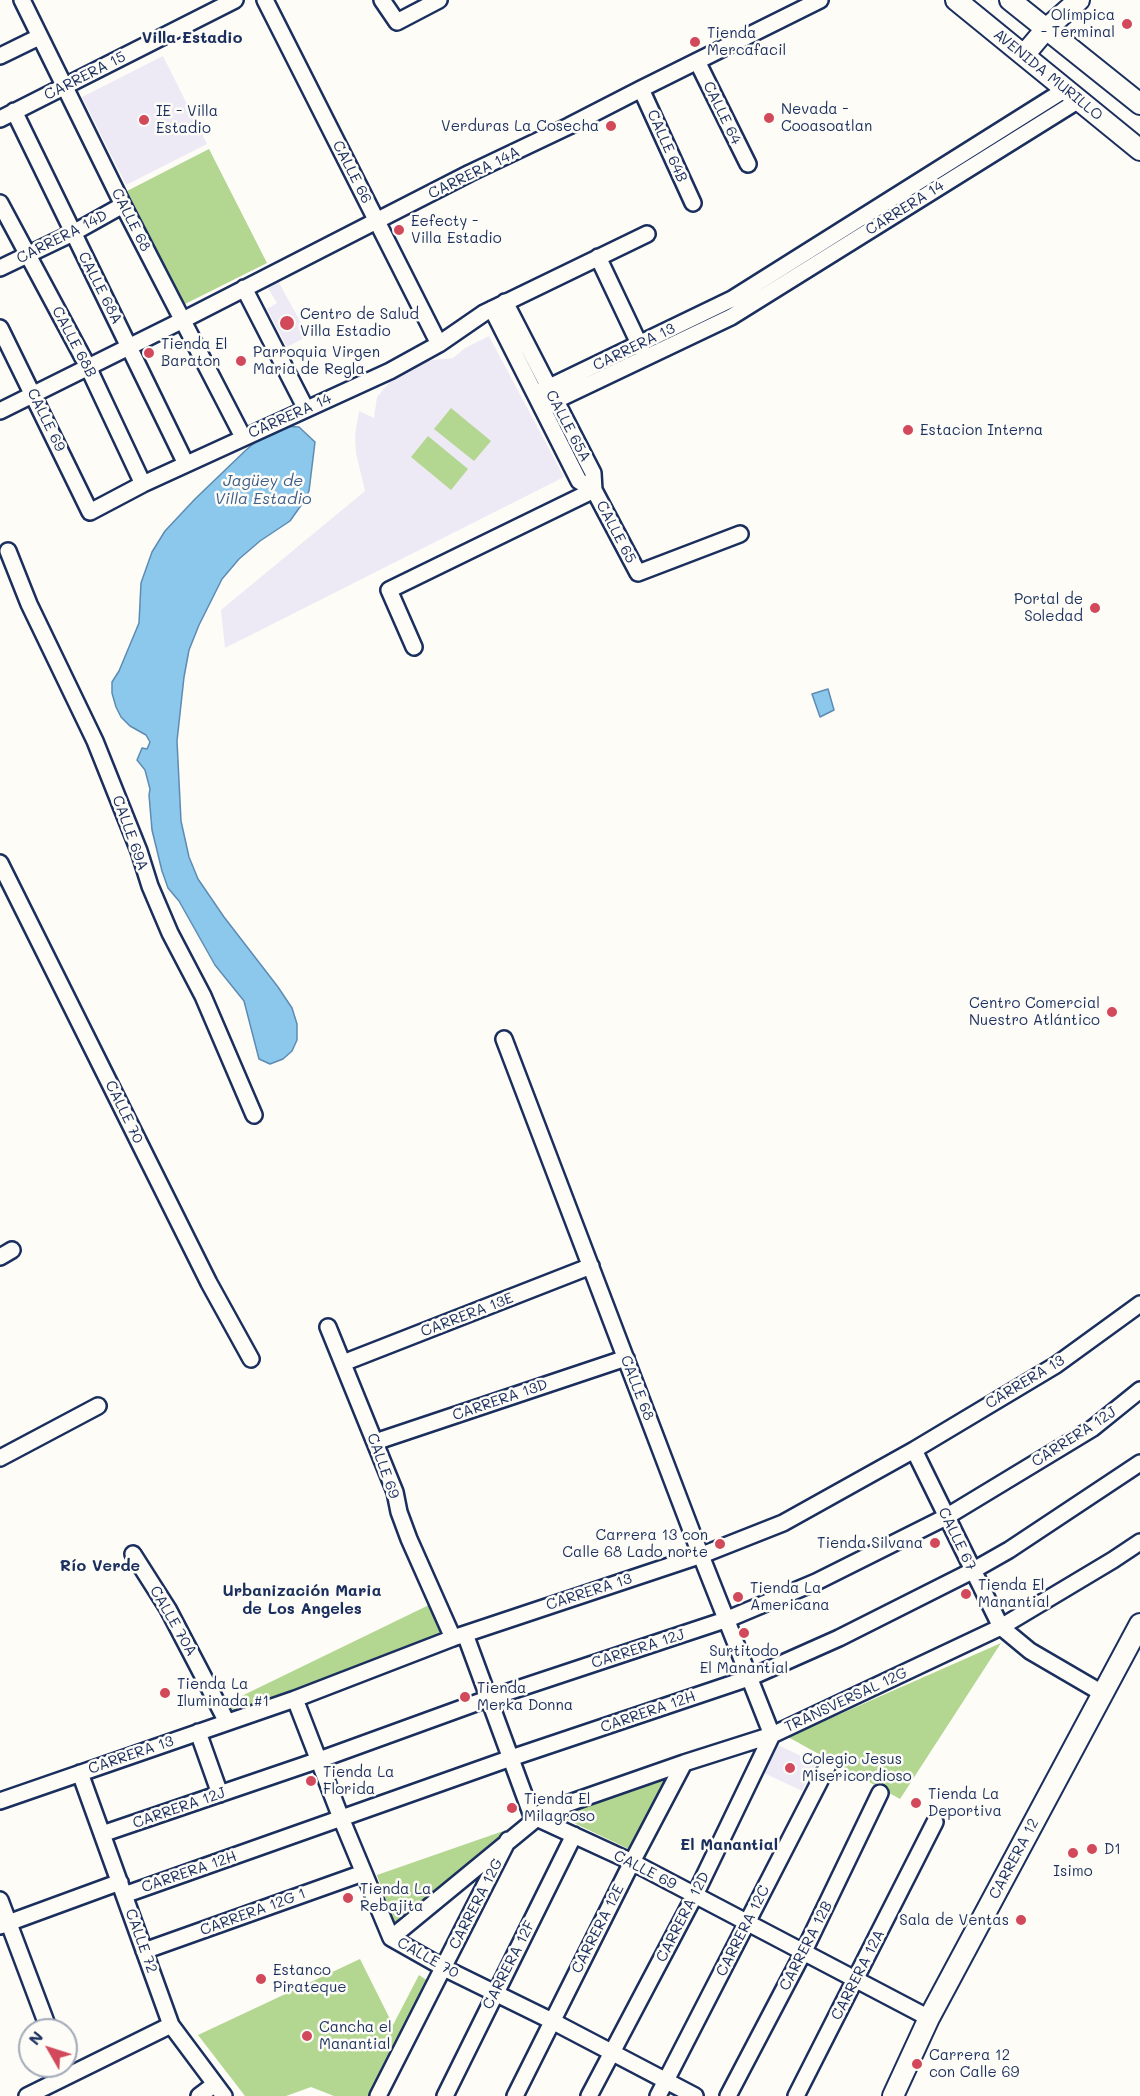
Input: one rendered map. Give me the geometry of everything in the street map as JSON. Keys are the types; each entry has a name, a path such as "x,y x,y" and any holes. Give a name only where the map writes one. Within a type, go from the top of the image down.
{"main road":[{"name":"AVENIDA MURILLO","path":"956,0 1140,150"},
{"path":"1010,0 1140,104"},
{"path":"1024,55 1046,28 1079,0"},
{"name":"CARRERA 12","path":"893,2096 929,2018 1140,1624"}],"street":[{"name":"CALLE 68","path":"22,0 123,205 243,437"},
{"name":"CARRERA 15","path":"0,118 235,0"},
{"name":"CALLE 66","path":"265,0 440,344"},
{"path":"382,0 397,22 439,0"},
{"name":"CARRERA 14A","path":"0,411 470,173 570,126 641,88 820,0"},
{"path":"0,56 39,37"},
{"name":"CALLE 64","path":"697,61 748,164"},
{"name":"CALLE 64B","path":"641,88 693,203"},
{"name":"CARRERA 14","path":"732,299 1073,94"},
{"name":"CARRERA 14","path":"731,317 1073,94"},
{"name":"CALLE 68A","path":"14,111 186,464"},
{"name":"CALLE 68B","path":"0,203 88,367 143,484"},
{"name":"CARRERA 14D","path":"0,268 73,233 123,205"},
{"name":"CARRERA 14","path":"90,512 143,484 243,437 390,371 440,344 498,306 647,234"},
{"path":"597,257 642,351"},
{"path":"244,288 306,409"},
{"name":"CARRERA 13","path":"642,351 732,299"},
{"name":"CALLE 65A","path":"498,306 545,397 593,472 594,490"},
{"name":"CARRERA 13","path":"545,397 642,351 731,317"},
{"name":"CALLE 69","path":"1,332 90,512"},
{"path":"414,647 389,590 594,490"},
{"name":"CALLE 65","path":"594,490 638,573 740,534"},
{"name":"CALLE 69A","path":"8,551 29,604 95,741 170,933 203,996 254,1115"},
{"name":"CALLE 70","path":"0,863 209,1282 251,1359"},
{"name":"CALLE 68","path":"504,1039 772,1735"},
{"name":"CARRERA 13E","path":"343,1363 591,1266"},
{"name":"CARRERA 13","path":"0,1801 294,1699 459,1636 702,1555 783,1523 914,1450 1056,1365 1140,1304"},
{"name":"CALLE 69","path":"328,1327 395,1492 399,1512 410,1539 459,1636 535,1817 632,1862 929,2018"},
{"name":"CARRERA 13D","path":"375,1443 626,1358"},
{"name":"CARRERA 12J","path":"102,1834 319,1760 487,1699 728,1619 816,1582 946,1516 1093,1428 1140,1390"},
{"path":"0,1458 98,1406"},
{"name":"CALLE 67","path":"914,1450 1001,1627"},
{"name":"CARRERA 12H","path":"4,1924 341,1818 749,1678 839,1638 1010,1550 1140,1463"},
{"name":"TRANSVERSAL 12G","path":"391,1938 535,1817 684,1763 772,1735 1001,1627 1140,1542"},
{"name":"CALLE 70A","path":"133,1554 168,1609 227,1722"},
{"path":"1001,1627 1030,1651 1102,1693"},
{"name":"CALLE 70","path":"294,1699 391,1938 444,1968 552,2021 695,2096"},
{"path":"198,1732 220,1794"},
{"name":"CARRERA 12D","path":"589,2096 695,1895 772,1735"},
{"name":"CARRERA 12E","path":"515,2096 684,1763"},
{"name":"CARRERA 12C","path":"658,2096 828,1765"},
{"name":"CALLE 72","path":"80,1773 171,2025 220,2090"},
{"name":"CARRERA 12B","path":"728,2096 804,1951 880,1793"},
{"name":"CARRERA 12A","path":"796,2096 935,1822"},
{"name":"CARRERA 12F","path":"445,2096 574,1835"},
{"name":"CARRERA 12G","path":"378,2096 508,1840"},
{"name":"CARRERA 12G 1","path":"144,1951 363,1873"},
{"path":"0,1900 4,1924 44,2018"},
{"path":"78,2066 171,2025"},
{"path":"27,2096 56,2078"},
{"path":"199,2096 220,2090"}],"shaded area":[{"name":"IE - Villa Estadio","path":"163,56 207,144 126,185 82,97"},
{"name":"Centro de Salud Villa Estadio","path":"277,279 308,336 287,347 267,309 277,303 266,285"},
{"path":"489,336 564,477 225,648 221,610 365,491 356,453 355,436 359,411 374,418 377,397 394,377 416,364 453,358 465,348"},
{"name":"Colegio Jesus Misericordioso","path":"778,1745 816,1763 802,1791 764,1773"}],"green space":[{"path":"209,149 267,263 185,304 127,191"},
{"path":"451,408 491,441 474,461 434,429"},
{"path":"428,436 468,469 451,490 411,457"},
{"path":"431,1604 445,1636 228,1716 223,1705"},
{"path":"1001,1643 900,1799 788,1737"},
{"path":"674,1774 633,1851 557,1815"},
{"path":"512,1828 439,1890 395,1925 377,1875"},
{"path":"360,1959 393,2025 419,1975 431,1983 374,2096 334,2096 311,2087 286,2096 245,2096 198,2035"}],"water":[{"name":"Jagüey de Villa Estadio","path":"282,426 299,427 315,442 309,491 290,521 260,541 239,559 222,579 189,650 177,741 181,821 189,857 198,879 278,987 292,1008 297,1024 297,1040 292,1051 283,1059 270,1064 259,1059 244,1001 215,965 179,901 168,888 152,830 150,789 145,770 137,760 142,748 147,749 150,742 146,735 130,726 121,717 112,693 112,682 139,623 141,583 152,552 165,531 246,450 267,432"},
{"path":"828,689 834,710 820,717 812,694"}],"place":[{"name":"Olímpica - Terminal","path":"1127,24"},
{"name":"Tienda Mercafacil","path":"695,42"},
{"name":"Nevada - Cooasoatlan","path":"769,118"},
{"name":"IE - Villa Estadio","path":"144,120"},
{"name":"Verduras La Cosecha","path":"611,126"},
{"name":"Eefecty - Villa Estadio","path":"399,230"},
{"name":"Centro de Salud Villa Estadio","path":"287,323"},
{"name":"Tienda El Baraton","path":"149,353"},
{"name":"Parroquia Virgen Maria de Regla","path":"241,361"},
{"name":"Estacion Interna","path":"908,430"},
{"name":"Portal de Soledad","path":"1095,608"},
{"name":"Centro Comercial Nuestro Atlántico","path":"1112,1012"},
{"name":"Tienda Silvana","path":"935,1543"},
{"name":"Carrera 13 con Calle 68 Lado norte","path":"720,1544"},
{"name":"Tienda El Manantial","path":"966,1594"},
{"name":"Tienda La Americana","path":"738,1597"},
{"name":"Surtitodo El Manantial","path":"744,1633"},
{"name":"Tienda La Iluminada #1","path":"165,1693"},
{"name":"Tienda Merka Donna","path":"465,1697"},
{"name":"Colegio Jesus Misericordioso","path":"790,1768"},
{"name":"Tienda La Florida","path":"311,1781"},
{"name":"Tienda La Deportiva","path":"916,1803"},
{"name":"Tienda El Milagroso","path":"512,1808"},
{"name":"D1","path":"1092,1849"},
{"name":"Isimo","path":"1073,1853"},
{"name":"Tienda La Rebajita","path":"348,1898"},
{"name":"Sala de Ventas","path":"1021,1920"},
{"name":"Estanco Pirateque","path":"261,1979"},
{"name":"Cancha el Manantial","path":"307,2036"},
{"name":"Carrera 12 con Calle 69","path":"917,2064"}],"district":[{"name":"Villa Estadio","path":"192,38"},
{"name":"Río Verde","path":"100,1566"},
{"name":"Urbanización Maria de Los Angeles","path":"302,1600"},
{"name":"El Manantial","path":"729,1845"}]}
